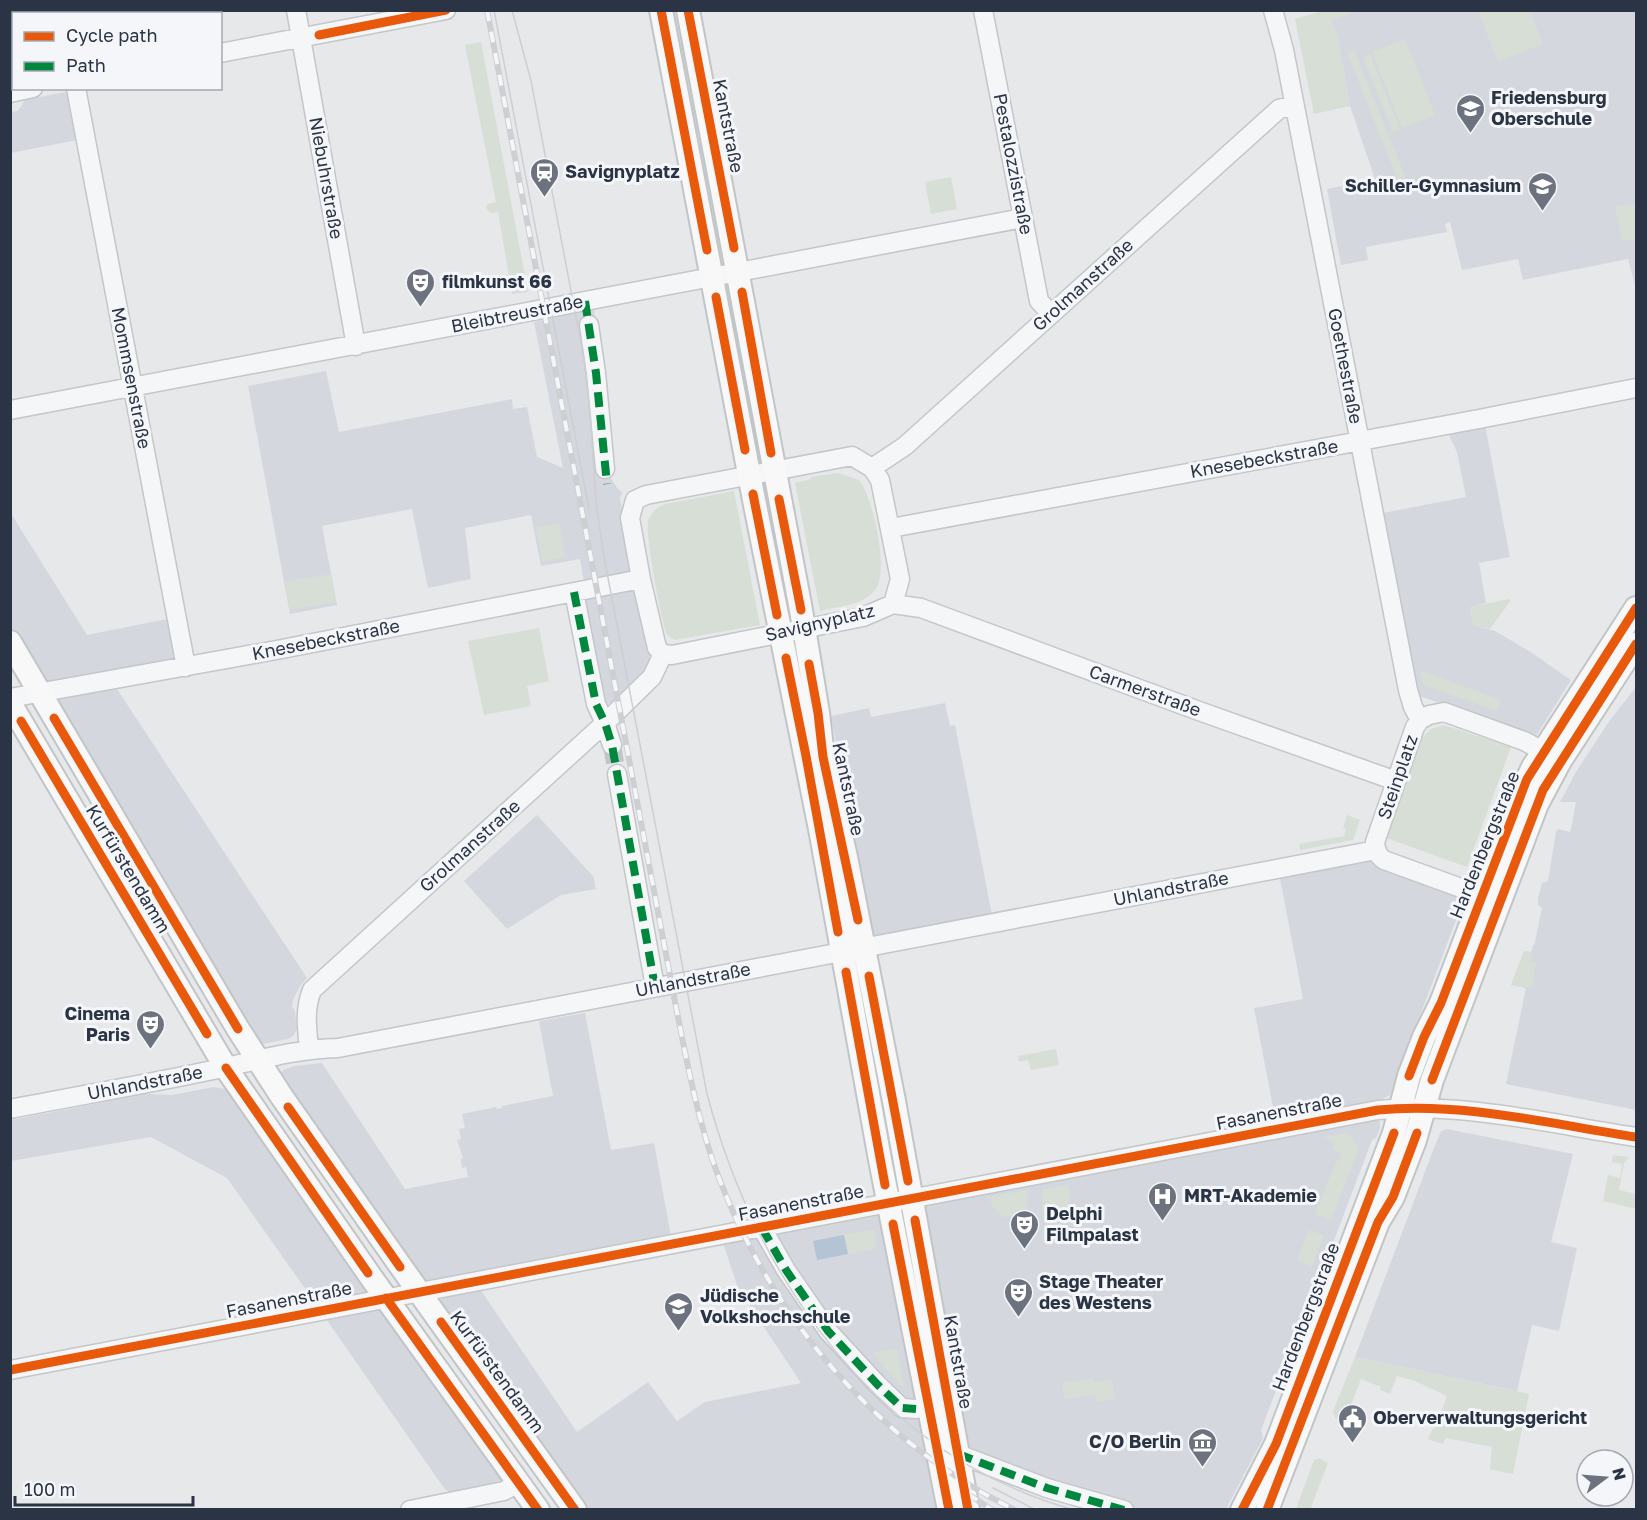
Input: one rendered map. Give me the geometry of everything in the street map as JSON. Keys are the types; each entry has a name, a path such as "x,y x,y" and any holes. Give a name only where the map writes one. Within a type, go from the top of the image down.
{"main road":[{"name":"Kantstraße","path":"661,10 781,633 853,950 900,1200 949,1509"},
{"name":"Kantstraße","path":"688,10 804,628 823,758 846,857 853,950"},
{"name":"Hardenbergstraße","path":"1552,756 1636,608"},
{"name":"Kurfürstendamm","path":"10,642 257,1059 288,1107 575,1509"},
{"name":"Hardenbergstraße","path":"1267,1509 1378,1221 1396,1188 1415,1140 1523,788 1552,756 1636,644"},
{"name":"Kurfürstendamm","path":"10,703 226,1068 386,1298 538,1509"},
{"name":"Hardenbergstraße","path":"1242,1509 1276,1444 1394,1133 1406,1084 1424,1037 1491,898"},
{"name":"Kantstraße","path":"900,1200 958,1454 968,1509"}],"street":[{"name":"Niebuhrstraße","path":"296,10 356,346"},
{"path":"222,53 446,10"},
{"name":"Pestalozzistraße","path":"982,10 1040,301 1051,314"},
{"name":"Goethestraße","path":"1273,10 1282,40 1408,690 1420,720"},
{"name":"Mommsenstraße","path":"76,90 186,667"},
{"name":"Grolmanstraße","path":"872,468 905,446 1279,109 1294,105"},
{"name":"Bleibtreustraße","path":"10,410 1023,218"},
{"path":"585,301 597,373 606,475"},
{"name":"Knesebeckstraße","path":"891,528 1359,442 1636,388"},
{"path":"663,654 655,644 630,518 636,500 646,495 852,456 872,468"},
{"name":"Savignyplatz","path":"663,654 672,655 863,617 892,604 900,579 880,480 872,468"},
{"name":"Knesebeckstraße","path":"10,698 186,667 641,579"},
{"path":"574,592 596,704 612,745"},
{"name":"Carmerstraße","path":"892,604 921,608 1396,781"},
{"name":"Grolmanstraße","path":"309,1049 306,1014 307,1002 312,990 605,723 652,677 663,654"},
{"name":"Steinplatz","path":"1376,850 1375,842 1415,727 1420,720 1429,715 1444,712 1524,741 1552,756"},
{"path":"617,774 655,987"},
{"path":"1376,850 1384,860 1491,898"},
{"name":"Uhlandstraße","path":"10,1109 226,1068 257,1059 309,1049 338,1048 1376,850"},
{"name":"Fasanenstraße","path":"10,1370 1321,1120 1400,1108 1454,1108 1636,1137"},
{"path":"762,1228 786,1270 828,1331 902,1408 916,1409"},
{"path":"958,1454 1047,1488 1124,1509"},
{"path":"410,1509 504,1491 518,1483"}],"shaded area":[{"path":"1360,10 1636,11 1636,289 1628,259 1523,280 1518,259 1462,270 1450,222 1445,224 1447,232 1366,247 1368,260 1341,265 1327,189 1375,179 1350,106 1337,35 1331,20"},
{"path":"1322,11 1359,11 1331,20 1337,35 1350,106 1314,114 1295,19"},
{"path":"1478,11 1530,11 1543,44 1498,62"},
{"path":"681,26 700,133 693,134 672,28"},
{"path":"1405,39 1435,115 1402,128 1372,52"},
{"path":"481,42 528,292 512,294 498,212 490,213 486,207 496,202 465,45"},
{"path":"1354,50 1406,178 1398,181 1347,52"},
{"path":"1370,54 1400,129 1393,132 1363,57"},
{"path":"65,92 68,96 77,140 11,153 11,112 18,111 25,100"},
{"path":"702,142 723,250 716,251 695,143"},
{"path":"951,177 957,209 931,214 925,182"},
{"path":"1636,203 1636,239 1622,241 1615,207"},
{"path":"732,298 761,451 754,452 726,299"},
{"path":"585,307 590,310 594,309 609,475 622,492 620,499 632,562 630,571 626,574 584,582 580,559 541,566 531,515 465,528 471,579 428,588 412,509 322,526 337,605 290,614 248,386 326,371 339,432 512,399 513,409 527,407 537,457 563,468 534,322 578,312 578,308"},
{"path":"1485,425 1510,557 1479,563 1486,603 1470,607 1473,625 1495,631 1571,680 1536,736 1419,696 1383,513 1466,497 1457,452 1448,433"},
{"path":"838,473 859,480 870,502 878,535 881,568 879,581 870,595 850,605 820,611 795,483 811,479 811,477"},
{"path":"734,491 760,625 674,640 667,634 658,598 649,543 650,516 666,504"},
{"path":"10,512 87,635 167,619 177,656 173,662 160,662 44,682 11,626"},
{"path":"559,523 565,557 542,561 536,527"},
{"path":"331,574 336,602 290,610 284,582"},
{"path":"630,590 638,595 650,651 649,665 646,673 614,704 605,703 590,718 570,601"},
{"path":"1511,600 1490,629 1473,625 1470,607"},
{"path":"539,628 549,681 527,686 531,706 484,715 468,641"},
{"path":"1420,670 1501,700 1497,711 1423,685"},
{"path":"1636,687 1636,1110 1506,1084 1526,988 1511,985 1524,951 1531,952 1535,942 1542,908 1538,905 1538,898 1542,883 1548,881 1556,832 1558,829 1570,832 1576,802 1560,802 1576,772 1610,720"},
{"path":"117,689 307,978 293,1000 292,1007 295,1011 297,1029 288,1039 258,1043 55,700"},
{"path":"945,703 950,726 955,725 992,915 878,937 872,935 870,926 831,716 869,708 871,717"},
{"path":"1444,725 1511,747 1467,867 1386,838 1422,738 1431,729"},
{"path":"537,815 593,876 596,889 561,895 507,929 464,881"},
{"path":"1347,815 1360,820 1353,840 1300,850 1299,844 1344,836 1346,829 1343,828"},
{"path":"1368,861 1457,897 1461,907 1390,1095 1377,1102 1275,1117 1254,1008 1303,999 1280,878"},
{"path":"1524,951 1531,952 1531,961 1536,962 1533,985 1528,988 1511,985"},
{"path":"585,1013 611,1150 654,1143 671,1236 428,1282 423,1281 288,1093 281,1074 283,1070 294,1066 322,1063 405,1189 468,1177 466,1167 462,1168 461,1159 463,1158 457,1140 461,1139 459,1129 465,1128 462,1114 496,1107 497,1109 553,1096 539,1021"},
{"path":"1056,1049 1059,1065 1031,1070 1028,1060 1019,1062 1018,1056"},
{"path":"214,1087 225,1089 229,1093 369,1290 368,1293 316,1304 227,1178 151,1137 11,1161 11,1120 146,1094 172,1095"},
{"path":"1366,1121 1380,1121 1380,1128 1376,1138 1372,1140 1303,1322 1305,1327 1300,1339 1295,1340 1261,1430 1263,1438 1226,1509 1093,1509 970,1460 924,1209 927,1204"},
{"path":"1447,1129 1573,1154 1551,1242 1577,1248 1559,1331 1532,1325 1517,1391 1355,1357 1434,1148 1441,1131"},
{"path":"1348,1133 1359,1148 1331,1220 1315,1215 1341,1154 1332,1149 1334,1142 1323,1137"},
{"path":"1613,1155 1629,1157 1624,1163 1619,1190 1636,1194 1636,1209 1603,1201 1608,1175 1620,1178 1622,1164 1612,1162"},
{"path":"1068,1185 1071,1196 1067,1207 1041,1213 1043,1189"},
{"path":"1027,1190 1027,1205 1024,1213 1003,1218 995,1210 988,1197"},
{"path":"876,1214 880,1216 939,1509 585,1509 440,1302 444,1296 480,1289 577,1432 648,1382 677,1421 705,1402 801,1383 738,1288 723,1243"},
{"path":"874,1229 877,1248 848,1254 844,1235"},
{"path":"1309,1230 1324,1235 1312,1267 1297,1260"},
{"path":"381,1309 503,1483 453,1495 444,1488 326,1319"},
{"path":"897,1348 904,1389 872,1353"},
{"path":"1355,1357 1529,1394 1513,1474 1490,1469 1492,1447 1446,1438 1443,1444 1428,1439 1433,1428 1435,1429 1447,1396 1415,1381 1397,1376 1390,1394 1380,1390 1381,1387 1361,1379 1344,1423 1335,1418 1333,1411"},
{"path":"1093,1378 1094,1382 1112,1379 1115,1399 1097,1402 1095,1395 1064,1399 1062,1383"},
{"path":"1319,1458 1328,1463 1311,1507 1317,1509 1296,1509 1314,1460"}],"water":[{"path":"844,1235 848,1254 817,1260 813,1241"}],"tunnel":[{"path":"612,745 617,774"}],"tram line":[{"path":"494,10 589,509"},
{"path":"512,10 531,81 584,359 596,503 604,557 707,1094 729,1164 758,1231 794,1294 836,1352 885,1404 941,1448 1004,1484 1074,1510"},
{"path":"993,1488 1036,1510"}],"railway":[{"path":"487,10 688,1069 716,1170 738,1223 766,1275 797,1323 833,1369 873,1411 917,1449 964,1482 1015,1510"},
{"path":"968,1494 992,1510"}],"marked path":[{"path":"585,301 596,373 607,484"},
{"path":"574,592 596,704 612,745 655,987"},
{"path":"762,1228 786,1270 828,1331 902,1408 916,1409"},
{"path":"958,1454 1047,1488 1124,1510"}],"cycle path":[{"path":"319,35 446,10"},
{"path":"661,10 707,250"},
{"path":"688,10 734,248"},
{"path":"742,292 771,453"},
{"path":"716,297 745,450"},
{"path":"753,494 777,615"},
{"path":"779,499 801,610"},
{"path":"1409,1076 1424,1037 1441,1003 1527,779 1636,608"},
{"path":"1432,1080 1543,790 1636,644"},
{"path":"786,658 838,932"},
{"path":"809,664 823,757 858,920"},
{"path":"54,718 238,1029"},
{"path":"21,721 207,1034"},
{"path":"846,972 885,1185"},
{"path":"869,976 908,1181"},
{"path":"226,1068 368,1273"},
{"path":"288,1107 400,1267"},
{"path":"10,1370 1378,1110 1410,1108 1475,1112 1636,1137"},
{"path":"1242,1510 1276,1444 1394,1133"},
{"path":"1267,1510 1378,1222 1393,1197 1417,1133"},
{"path":"915,1220 968,1510"},
{"path":"893,1224 949,1510"},
{"path":"386,1298 538,1510"},
{"path":"441,1322 575,1510"}],"place":[{"name":"Friedensburg Oberschule","path":"1470,134"},
{"name":"Savignyplatz","path":"544,198"},
{"name":"Schiller-Gymnasium","path":"1542,212"},
{"name":"filmkunst 66","path":"421,308"},
{"name":"Cinema Paris","path":"151,1050"},
{"name":"MRT-Akademie","path":"1163,1222"},
{"name":"Delphi Filmpalast","path":"1025,1250"},
{"name":"Stage Theater des Westens","path":"1018,1318"},
{"name":"Jüdische Volkshochschule","path":"679,1332"},
{"name":"Oberverwaltungsgericht","path":"1352,1444"},
{"name":"C/O Berlin","path":"1202,1468"}]}
